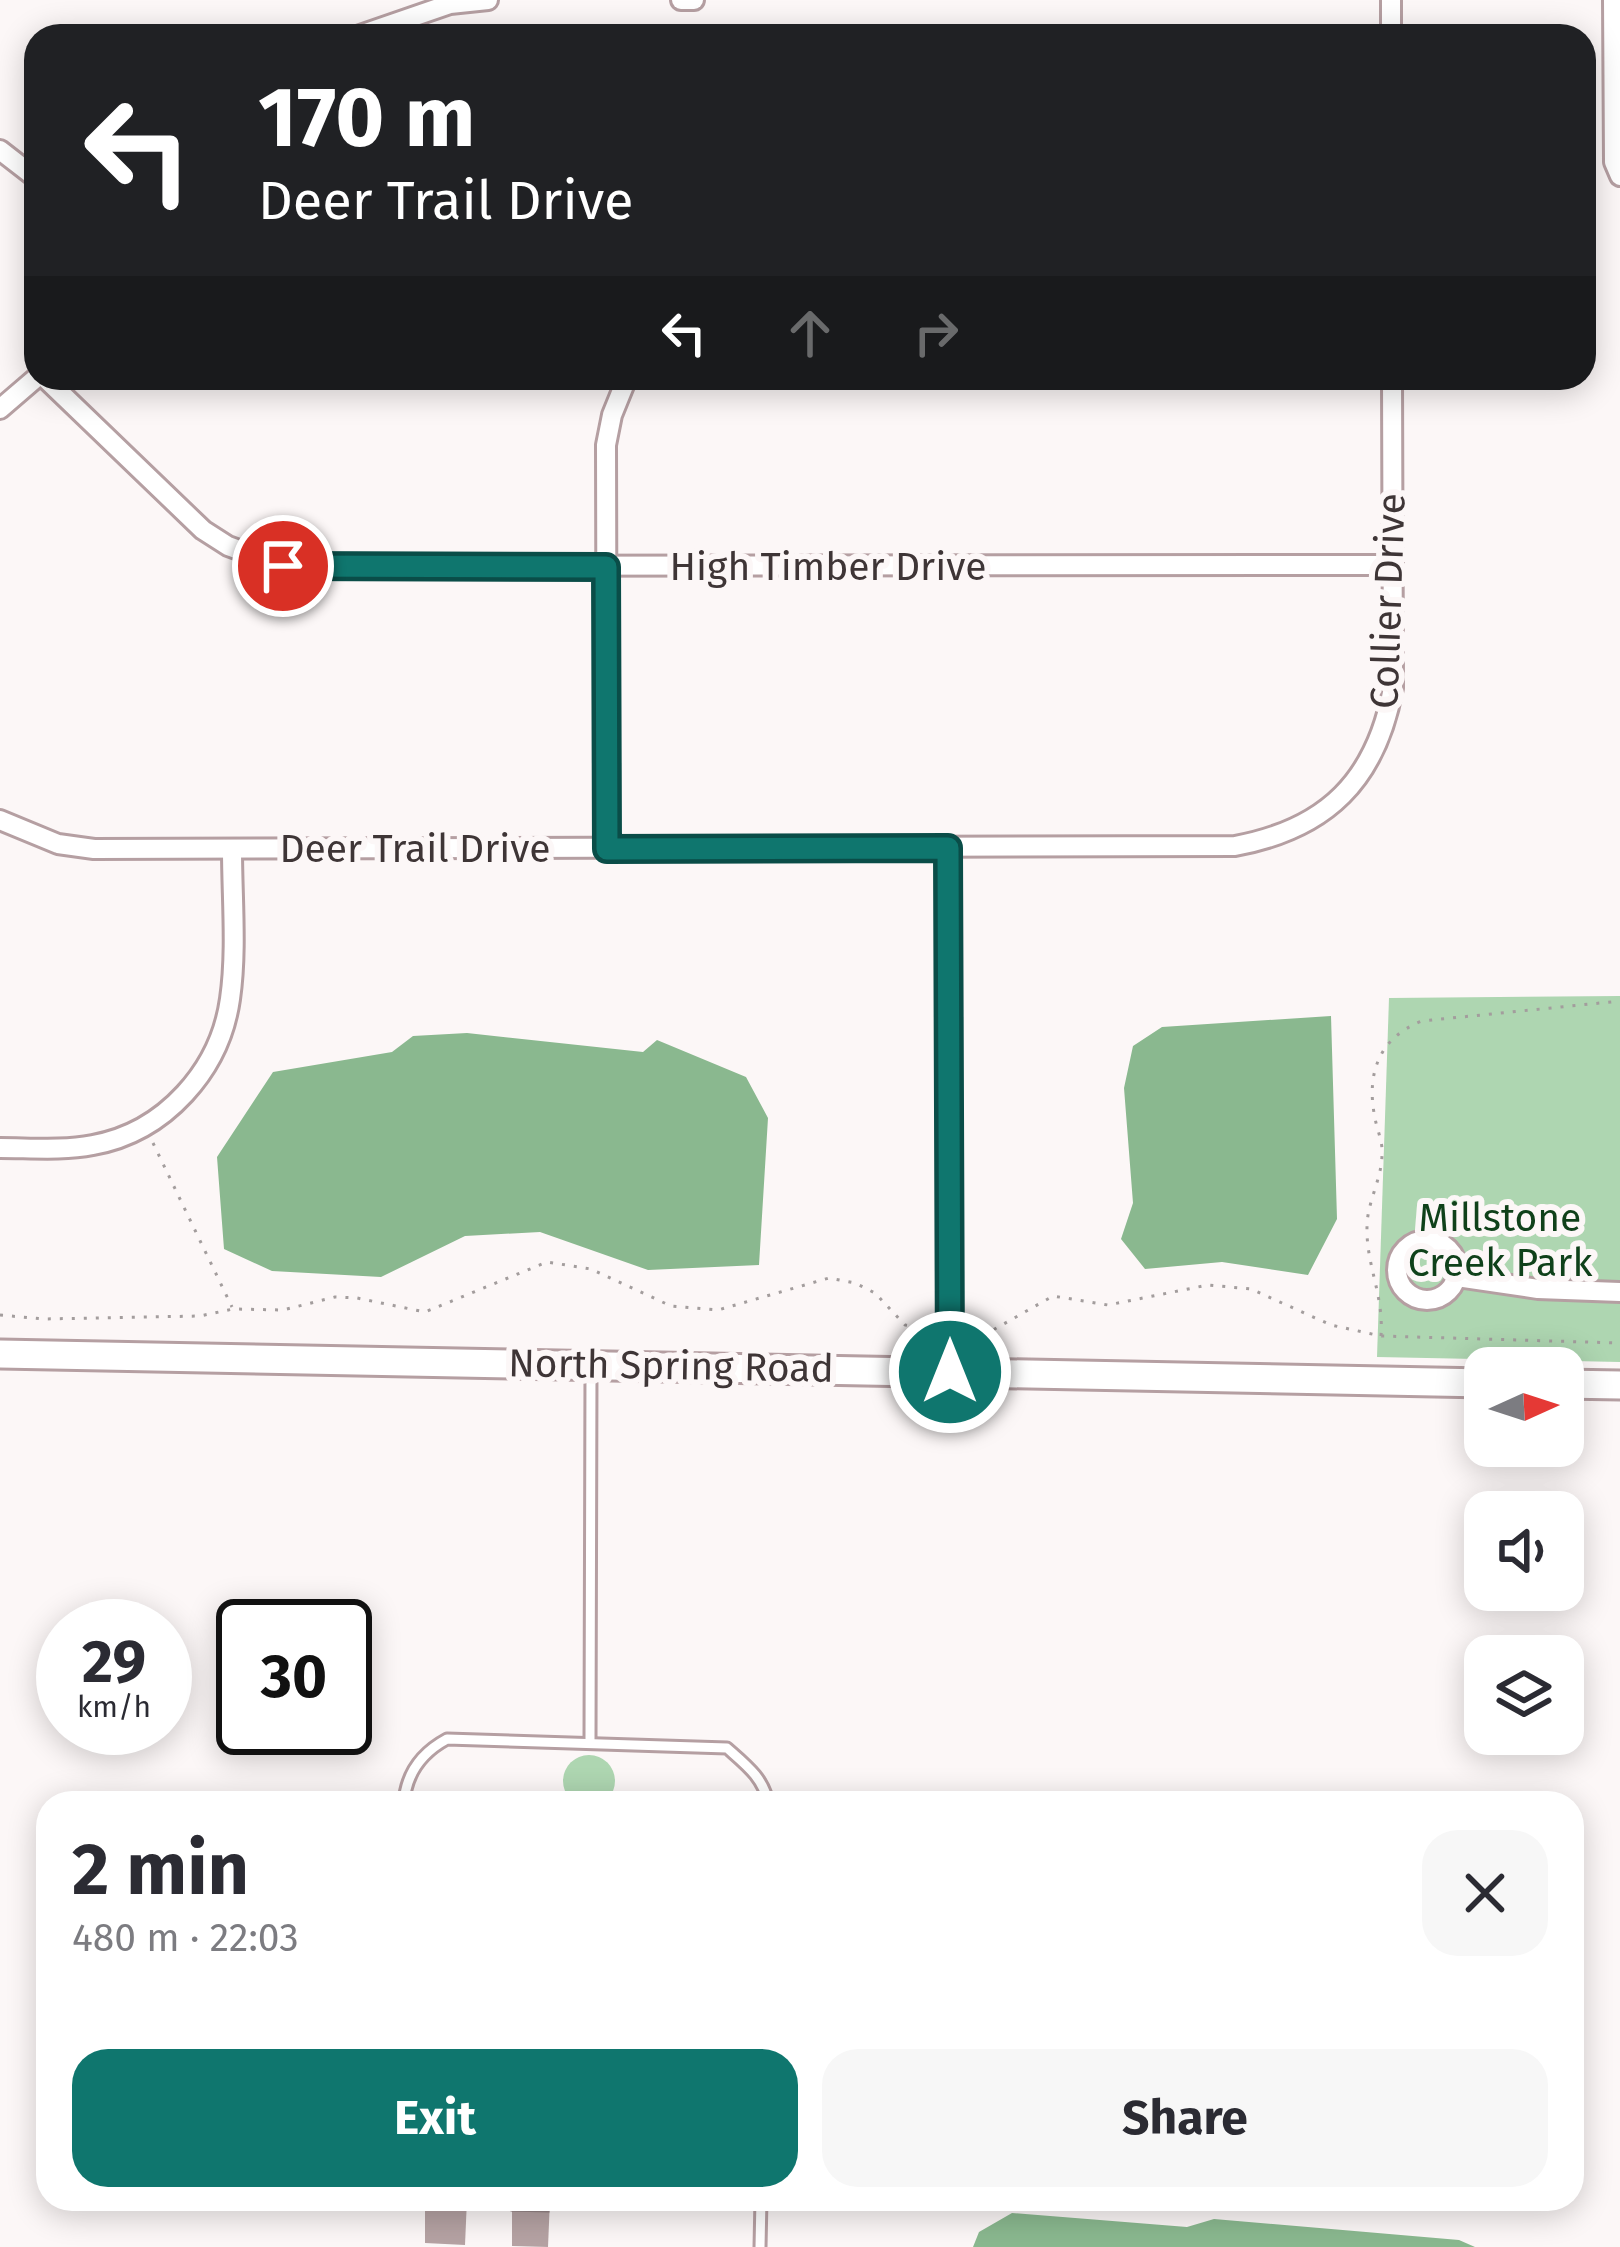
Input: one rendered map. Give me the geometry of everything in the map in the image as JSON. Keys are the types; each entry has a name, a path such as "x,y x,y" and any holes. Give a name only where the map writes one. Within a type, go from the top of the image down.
{"main road":[{"name":"North Spring Road","path":"0,1354 1464,1383"},
{"path":"1584,1384 1620,1385"}],"street":[{"path":"387,24 464,1 488,0"},
{"path":"681,0 694,0"},
{"path":"1612,0 1614,161 1620,176"},
{"path":"0,150 24,169"},
{"path":"0,409 25,390"},
{"name":"High Timber Drive","path":"53,390 203,530 257,560 313,568 1393,565"},
{"path":"607,849 606,445 622,390"},
{"name":"Collier Drive","path":"1330,807 1363,772 1387,721 1393,688 1392,390"},
{"name":"Deer Trail Drive","path":"0,820 58,844 94,849 1235,846 1298,828 1330,807"},
{"path":"948,848 950,1372"},
{"path":"0,1148 97,1145 140,1128 178,1101 198,1079 225,1025 232,966 232,850"},
{"path":"1456,1277 1538,1289 1620,1292"}],"lane":[{"path":"590,1742 591,1364"},
{"path":"405,1791 405,1781 431,1748 447,1739 728,1748 766,1791"},
{"path":"760,2247 761,2211"}],"path":[{"path":"1381,1336 1381,1296 1366,1224 1383,1151 1370,1094 1373,1069 1382,1050 1408,1026 1422,1021 1620,1001"},
{"path":"140,1128 155,1146 233,1309"},
{"path":"0,1315 44,1319 200,1316 233,1309 283,1310 335,1298 425,1312 547,1262 591,1269 671,1306 718,1310 829,1278 875,1293 905,1325 950,1332 993,1330 1053,1296 1108,1305 1208,1285 1251,1288 1331,1325 1381,1336 1620,1343"}],"green space":[{"name":"Millstone Creek Park","path":"1620,996 1620,1362 1584,1361 1584,1347 1464,1347 1464,1359 1377,1357 1389,998"},
{"path":"579,1757 599,1757 613,1771 613,1791 565,1791 565,1771"}],"shaded area":[{"path":"1331,1016 1337,1219 1308,1275 1222,1262 1145,1269 1121,1239 1133,1203 1124,1088 1133,1046 1162,1027"},
{"path":"467,1033 643,1052 657,1040 746,1077 768,1118 759,1265 648,1270 540,1232 465,1236 381,1277 272,1271 224,1249 217,1157 273,1072 392,1052 413,1036"},
{"path":"1012,2213 1187,2227 1214,2219 1459,2240 1475,2247 973,2247 979,2232"}],"route":[{"path":"283,566 606,567 607,849 948,848 950,1372"}]}
